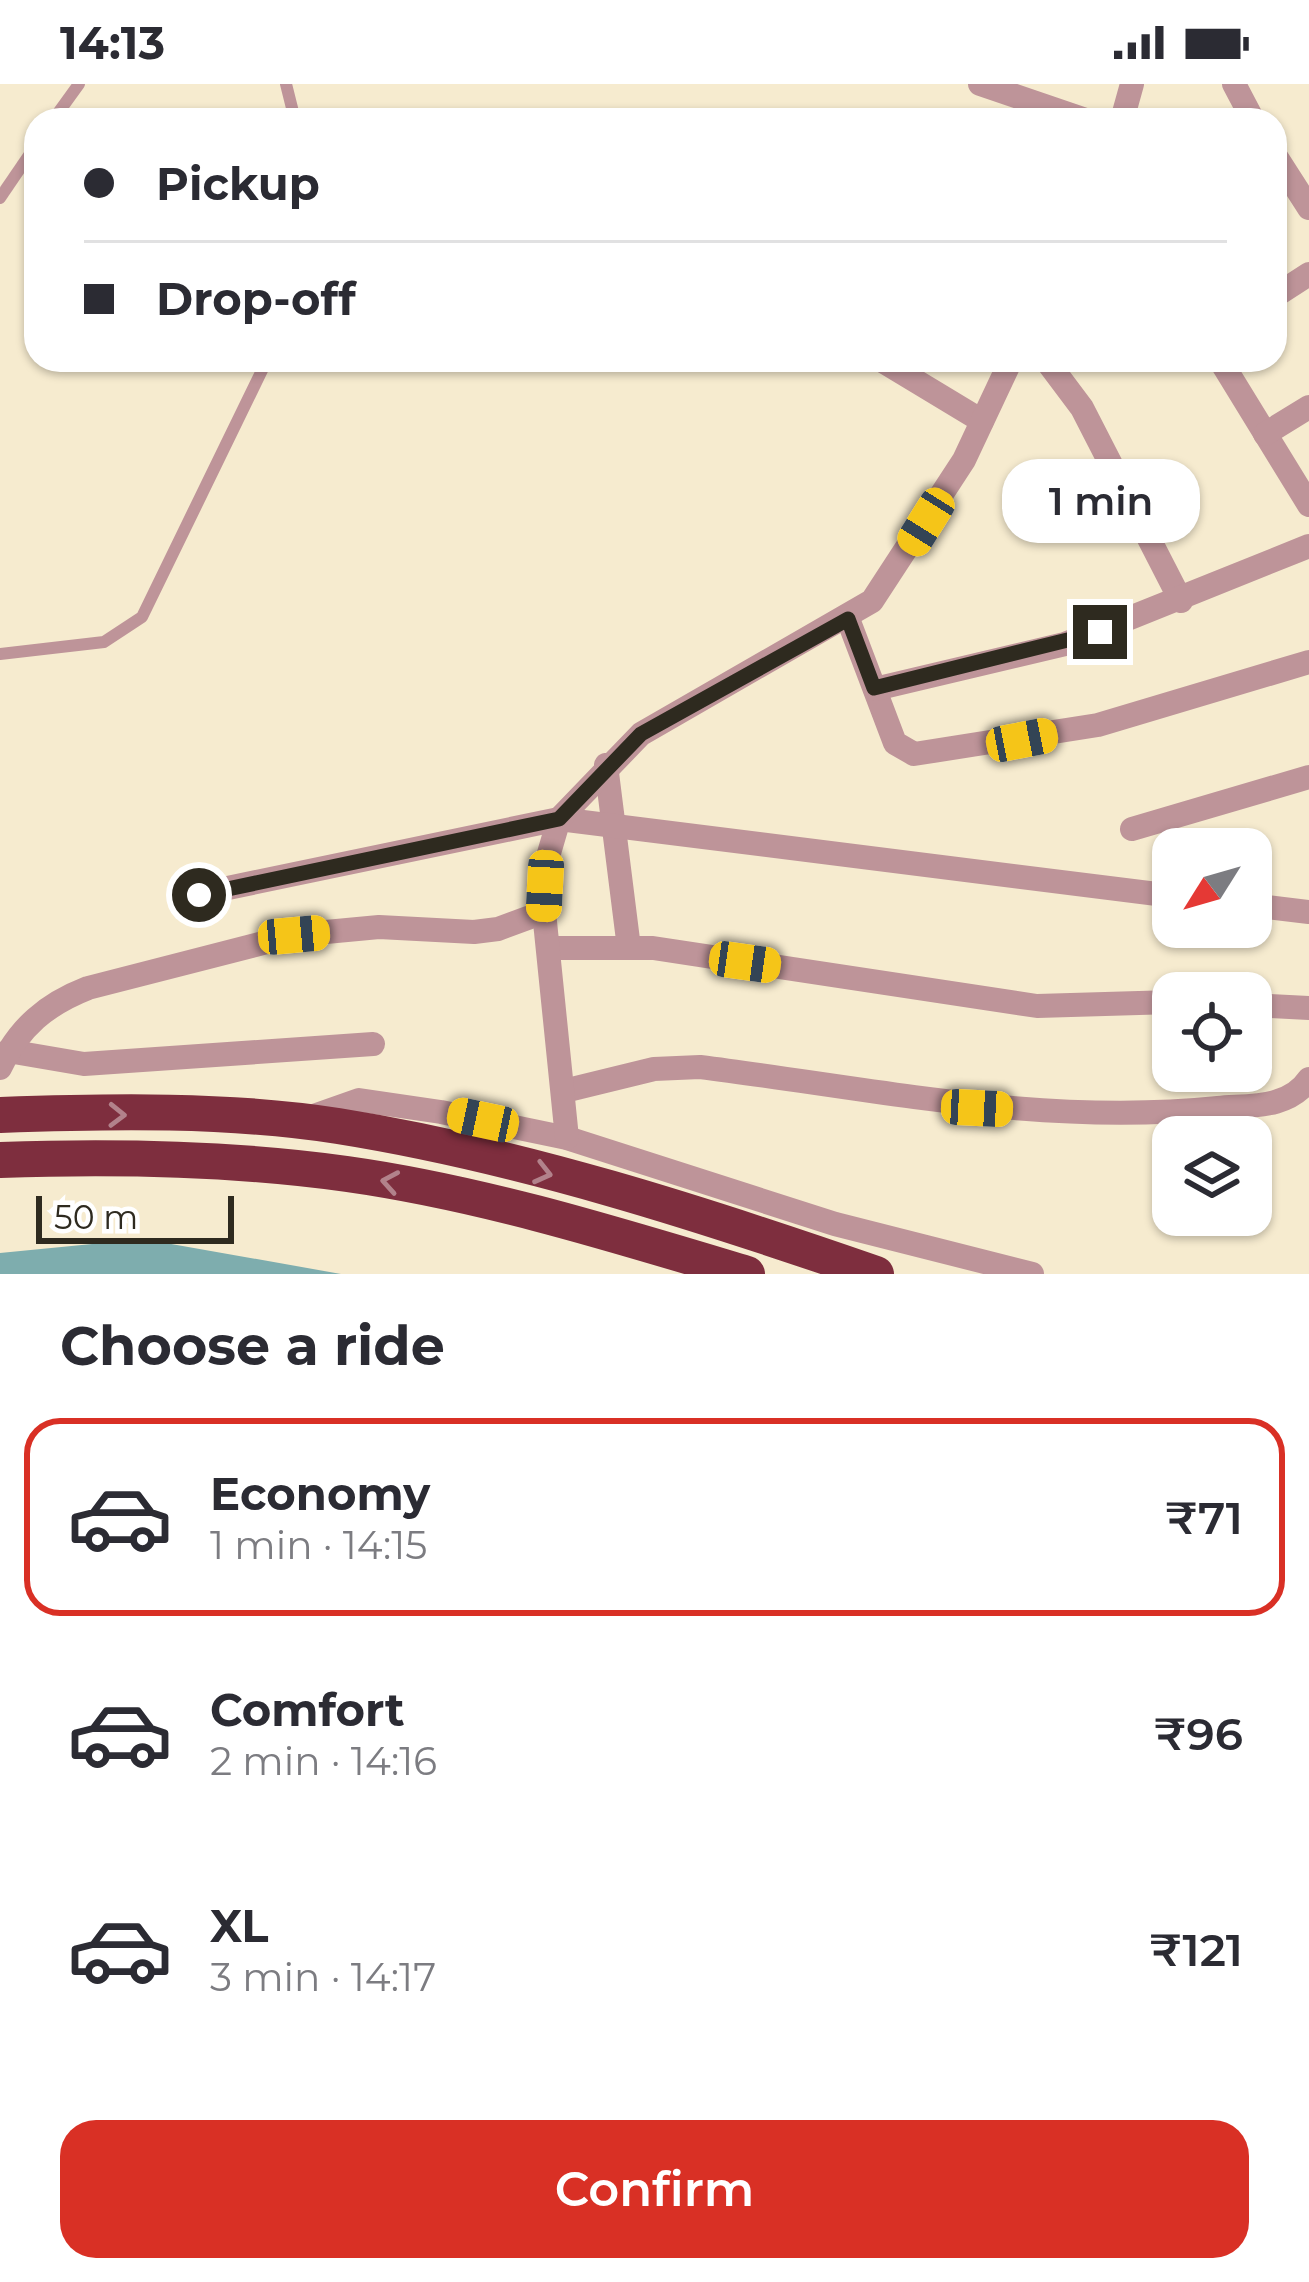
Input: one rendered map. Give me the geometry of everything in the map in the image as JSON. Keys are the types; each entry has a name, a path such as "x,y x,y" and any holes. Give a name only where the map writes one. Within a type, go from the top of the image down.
{"highway":[{"path":"0,1115 336,1126 550,1174 876,1274"},
{"path":"0,1160 167,1159 347,1174 447,1192 747,1274"}],"street":[{"path":"980,84 1051,108"},
{"path":"1287,173 1309,208"},
{"path":"901,372 982,421"},
{"path":"567,1138 544,911 547,860 559,819 606,765 678,709 848,619 888,584 1005,372"},
{"path":"1055,372 1082,408 1181,601"},
{"path":"1227,372 1309,505"},
{"path":"1265,434 1309,407"},
{"path":"874,688 1065,644 1309,546"},
{"path":"848,619 895,743 903,752 933,754 1098,725 1309,662"},
{"path":"606,765 629,948"},
{"path":"1132,830 1309,777"},
{"path":"199,895 559,819 1152,893"},
{"path":"1272,908 1309,913"},
{"path":"4,1060 30,1022 62,998 227,948 379,927 498,929 544,911"},
{"path":"548,948 629,948 1037,1006 1152,1003"},
{"path":"1272,1006 1309,1008"},
{"path":"4,1060 84,1064 373,1044"},
{"path":"564,1091 654,1069 700,1067 977,1108 1133,1117 1276,1102 1302,1090 1309,1079"},
{"path":"297,1123 338,1105 370,1100 567,1138 835,1224 1032,1274"}],"lane":[{"path":"0,198 24,163"},
{"path":"0,654 104,641 142,617 261,372"}],"water":[{"path":"143,1239 341,1274 0,1274 0,1253"}],"route":[{"path":"199,895 559,819 617,753 641,734 678,709 848,619 874,688 1100,632"}]}
